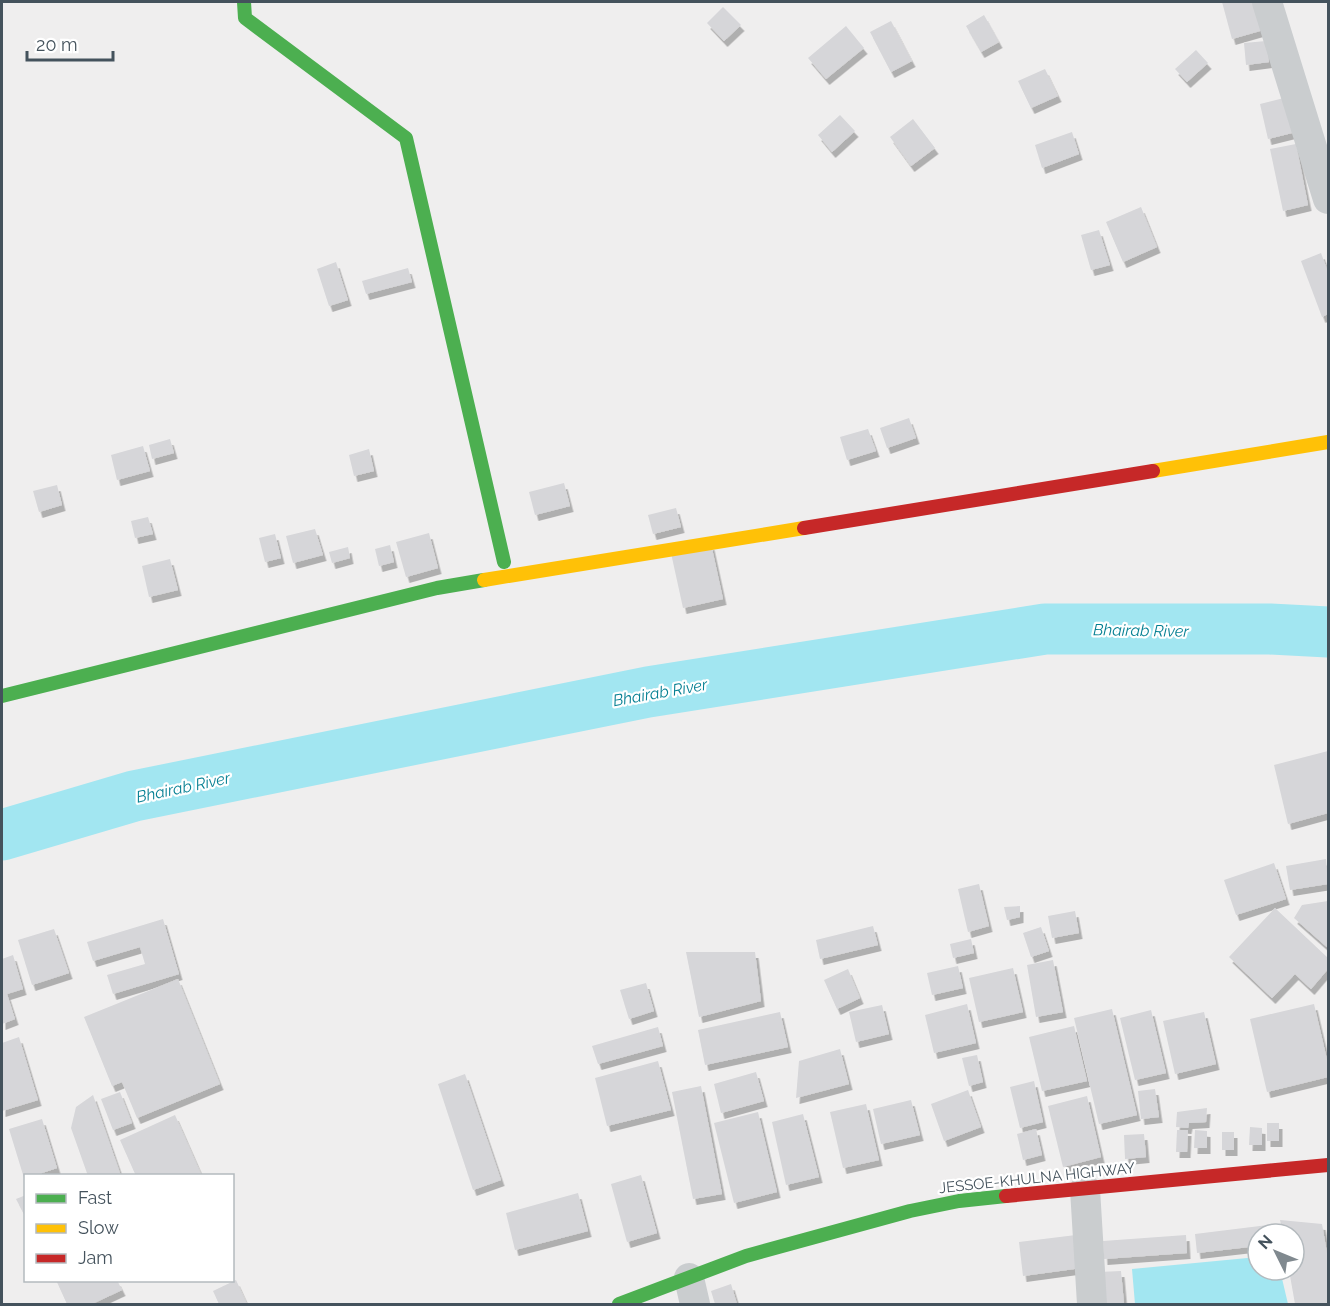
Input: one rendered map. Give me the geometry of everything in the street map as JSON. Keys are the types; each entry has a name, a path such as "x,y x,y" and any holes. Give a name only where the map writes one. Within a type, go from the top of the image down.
{"main road":[{"path":"244,2 245,18 406,138 504,562"},
{"path":"2,696 437,588 1329,442"},
{"name":"JESSOE-KHULNA HIGHWAY","path":"619,1305 692,1291 746,1256 910,1211 959,1201 1329,1165"}],"street":[{"path":"1267,2 1329,198"},
{"path":"1085,1189 1092,1305"}],"water":[{"path":"1246,1258 1246,1282 1283,1282 1288,1304 1135,1304 1132,1269"}],"building":[{"path":"1222,2 1267,2 1274,27 1232,39"},
{"path":"723,7 741,25 724,41 707,23"},
{"path":"984,15 999,42 981,52 966,26"},
{"path":"891,21 912,61 891,72 870,32"},
{"path":"846,26 864,48 826,79 808,58"},
{"path":"1266,41 1269,62 1246,65 1244,43"},
{"path":"1196,50 1208,63 1187,82 1175,69"},
{"path":"1045,69 1058,96 1031,108 1018,81"},
{"path":"1284,98 1292,133 1268,139 1260,104"},
{"path":"840,115 855,131 832,152 818,135"},
{"path":"913,119 935,148 911,166 890,137"},
{"path":"1072,132 1079,154 1042,168 1035,145"},
{"path":"1296,144 1308,205 1283,211 1270,149"},
{"path":"1141,207 1157,247 1123,262 1106,222"},
{"path":"1099,230 1110,265 1091,270 1081,235"},
{"path":"1321,253 1328,272 1328,314 1322,317 1301,261"},
{"path":"336,262 348,300 329,306 317,269"},
{"path":"408,268 412,282 366,294 362,281"},
{"path":"909,418 916,438 887,448 880,428"},
{"path":"868,429 876,451 847,460 840,437"},
{"path":"170,439 174,453 152,459 149,445"},
{"path":"143,446 150,471 117,480 111,455"},
{"path":"369,449 374,471 354,476 349,455"},
{"path":"564,483 570,506 535,515 529,492"},
{"path":"57,485 62,505 39,512 33,491"},
{"path":"676,508 681,527 653,534 648,515"},
{"path":"148,517 153,534 135,538 131,521"},
{"path":"315,529 323,555 293,563 286,536"},
{"path":"429,533 438,568 406,577 396,542"},
{"path":"275,534 281,558 265,562 259,538"},
{"path":"711,544 723,599 683,608 671,553"},
{"path":"390,545 394,562 379,566 375,549"},
{"path":"348,547 350,558 332,563 329,552"},
{"path":"170,559 178,590 149,597 142,566"},
{"path":"1328,751 1328,813 1288,824 1274,765"},
{"path":"1326,859 1328,884 1290,890 1286,866"},
{"path":"1274,863 1286,899 1236,915 1224,880"},
{"path":"979,884 989,926 968,932 958,889"},
{"path":"1328,901 1328,948 1294,918 1302,905"},
{"path":"1020,906 1020,917 1007,920 1004,907"},
{"path":"1275,908 1328,958 1328,969 1311,989 1295,974 1272,998 1229,957"},
{"path":"1075,911 1079,933 1052,938 1048,916"},
{"path":"163,919 179,974 113,994 107,975 145,964 140,947 93,961 87,942"},
{"path":"873,926 878,945 820,959 816,940"},
{"path":"1041,927 1049,951 1031,957 1023,933"},
{"path":"54,929 69,973 32,985 18,940"},
{"path":"971,939 974,953 953,958 950,944"},
{"path":"686,952 755,952 761,1001 699,1017"},
{"path":"13,955 23,989 7,994 15,1019 2,1024 2,959"},
{"path":"1053,960 1063,1012 1036,1017 1027,965"},
{"path":"958,966 963,988 932,995 927,973"},
{"path":"1013,968 1023,1012 979,1022 969,978"},
{"path":"848,969 860,998 837,1009 824,980"},
{"path":"178,979 220,1084 137,1118 122,1082 112,1086 84,1017"},
{"path":"646,983 654,1011 629,1019 620,990"},
{"path":"967,1004 976,1043 934,1053 925,1015"},
{"path":"1314,1004 1328,1064 1328,1077 1267,1092 1250,1019"},
{"path":"882,1005 889,1034 856,1042 849,1012"},
{"path":"1112,1009 1137,1115 1099,1124 1074,1018"},
{"path":"1151,1010 1166,1073 1135,1080 1120,1018"},
{"path":"780,1012 788,1047 705,1065 698,1030"},
{"path":"1204,1012 1216,1064 1175,1074 1163,1021"},
{"path":"1074,1026 1087,1081 1042,1091 1029,1037"},
{"path":"658,1027 663,1046 598,1064 592,1046"},
{"path":"19,1037 38,1100 2,1111 2,1043"},
{"path":"840,1049 849,1084 796,1098 799,1061"},
{"path":"977,1055 983,1082 969,1086 962,1058"},
{"path":"658,1061 671,1110 607,1126 595,1078"},
{"path":"756,1072 764,1101 721,1113 714,1084"},
{"path":"465,1074 501,1180 473,1190 438,1084"},
{"path":"1034,1081 1043,1122 1020,1128 1010,1087"},
{"path":"701,1086 722,1194 693,1199 672,1092"},
{"path":"1155,1089 1159,1117 1141,1119 1138,1091"},
{"path":"968,1090 981,1127 944,1141 931,1104"},
{"path":"120,1092 132,1123 113,1130 101,1099"},
{"path":"93,1095 120,1174 87,1174 71,1128 76,1107"},
{"path":"1087,1096 1101,1157 1063,1167 1048,1106"},
{"path":"911,1100 920,1135 881,1144 873,1109"},
{"path":"866,1104 879,1160 843,1168 830,1112"},
{"path":"1207,1108 1206,1122 1189,1123 1188,1128 1176,1127 1177,1112"},
{"path":"758,1112 777,1192 734,1203 714,1123"},
{"path":"803,1114 819,1177 786,1185 772,1122"},
{"path":"175,1115 201,1174 135,1174 120,1140"},
{"path":"42,1119 57,1168 39,1174 24,1174 24,1178 9,1129"},
{"path":"1267,1123 1279,1123 1279,1141 1267,1141"},
{"path":"1250,1127 1262,1128 1262,1145 1249,1145"},
{"path":"1036,1129 1042,1155 1023,1160 1017,1134"},
{"path":"1177,1130 1188,1130 1187,1152 1176,1152"},
{"path":"1195,1130 1207,1131 1207,1148 1194,1148"},
{"path":"1222,1132 1234,1132 1234,1150 1222,1150"},
{"path":"1144,1134 1146,1157 1125,1159 1124,1135"},
{"path":"641,1175 657,1233 627,1242 611,1184"},
{"path":"578,1193 588,1231 515,1250 506,1213"},
{"path":"24,1196 24,1214 16,1199"},
{"path":"1306,1222 1322,1224 1328,1259 1328,1304 1295,1304 1291,1282 1306,1282"},
{"path":"1246,1228 1246,1247 1197,1253 1195,1234"},
{"path":"1084,1234 1089,1267 1023,1276 1019,1242"},
{"path":"1186,1235 1187,1253 1104,1259 1103,1241"},
{"path":"1121,1271 1124,1304 1102,1304 1099,1272"},
{"path":"236,1280 247,1304 219,1304 213,1291"},
{"path":"57,1282 118,1282 122,1290 92,1304 67,1304"},
{"path":"731,1284 737,1304 715,1304 711,1291"}],"waterway":[{"name":"Bhairab River","path":"2,835 134,796 648,692 1045,629 1270,629 1328,632"}],"traffic: fast":[{"path":"244,2 245,18 406,138 504,562"},
{"path":"2,696 437,588 484,580"},
{"path":"619,1304 746,1256 910,1211 959,1201 1006,1196"}],"traffic: slow":[{"path":"1153,471 1328,442"},
{"path":"484,580 804,528"}],"traffic: jam":[{"path":"804,528 1153,471"},
{"path":"1006,1196 1328,1165"}]}
